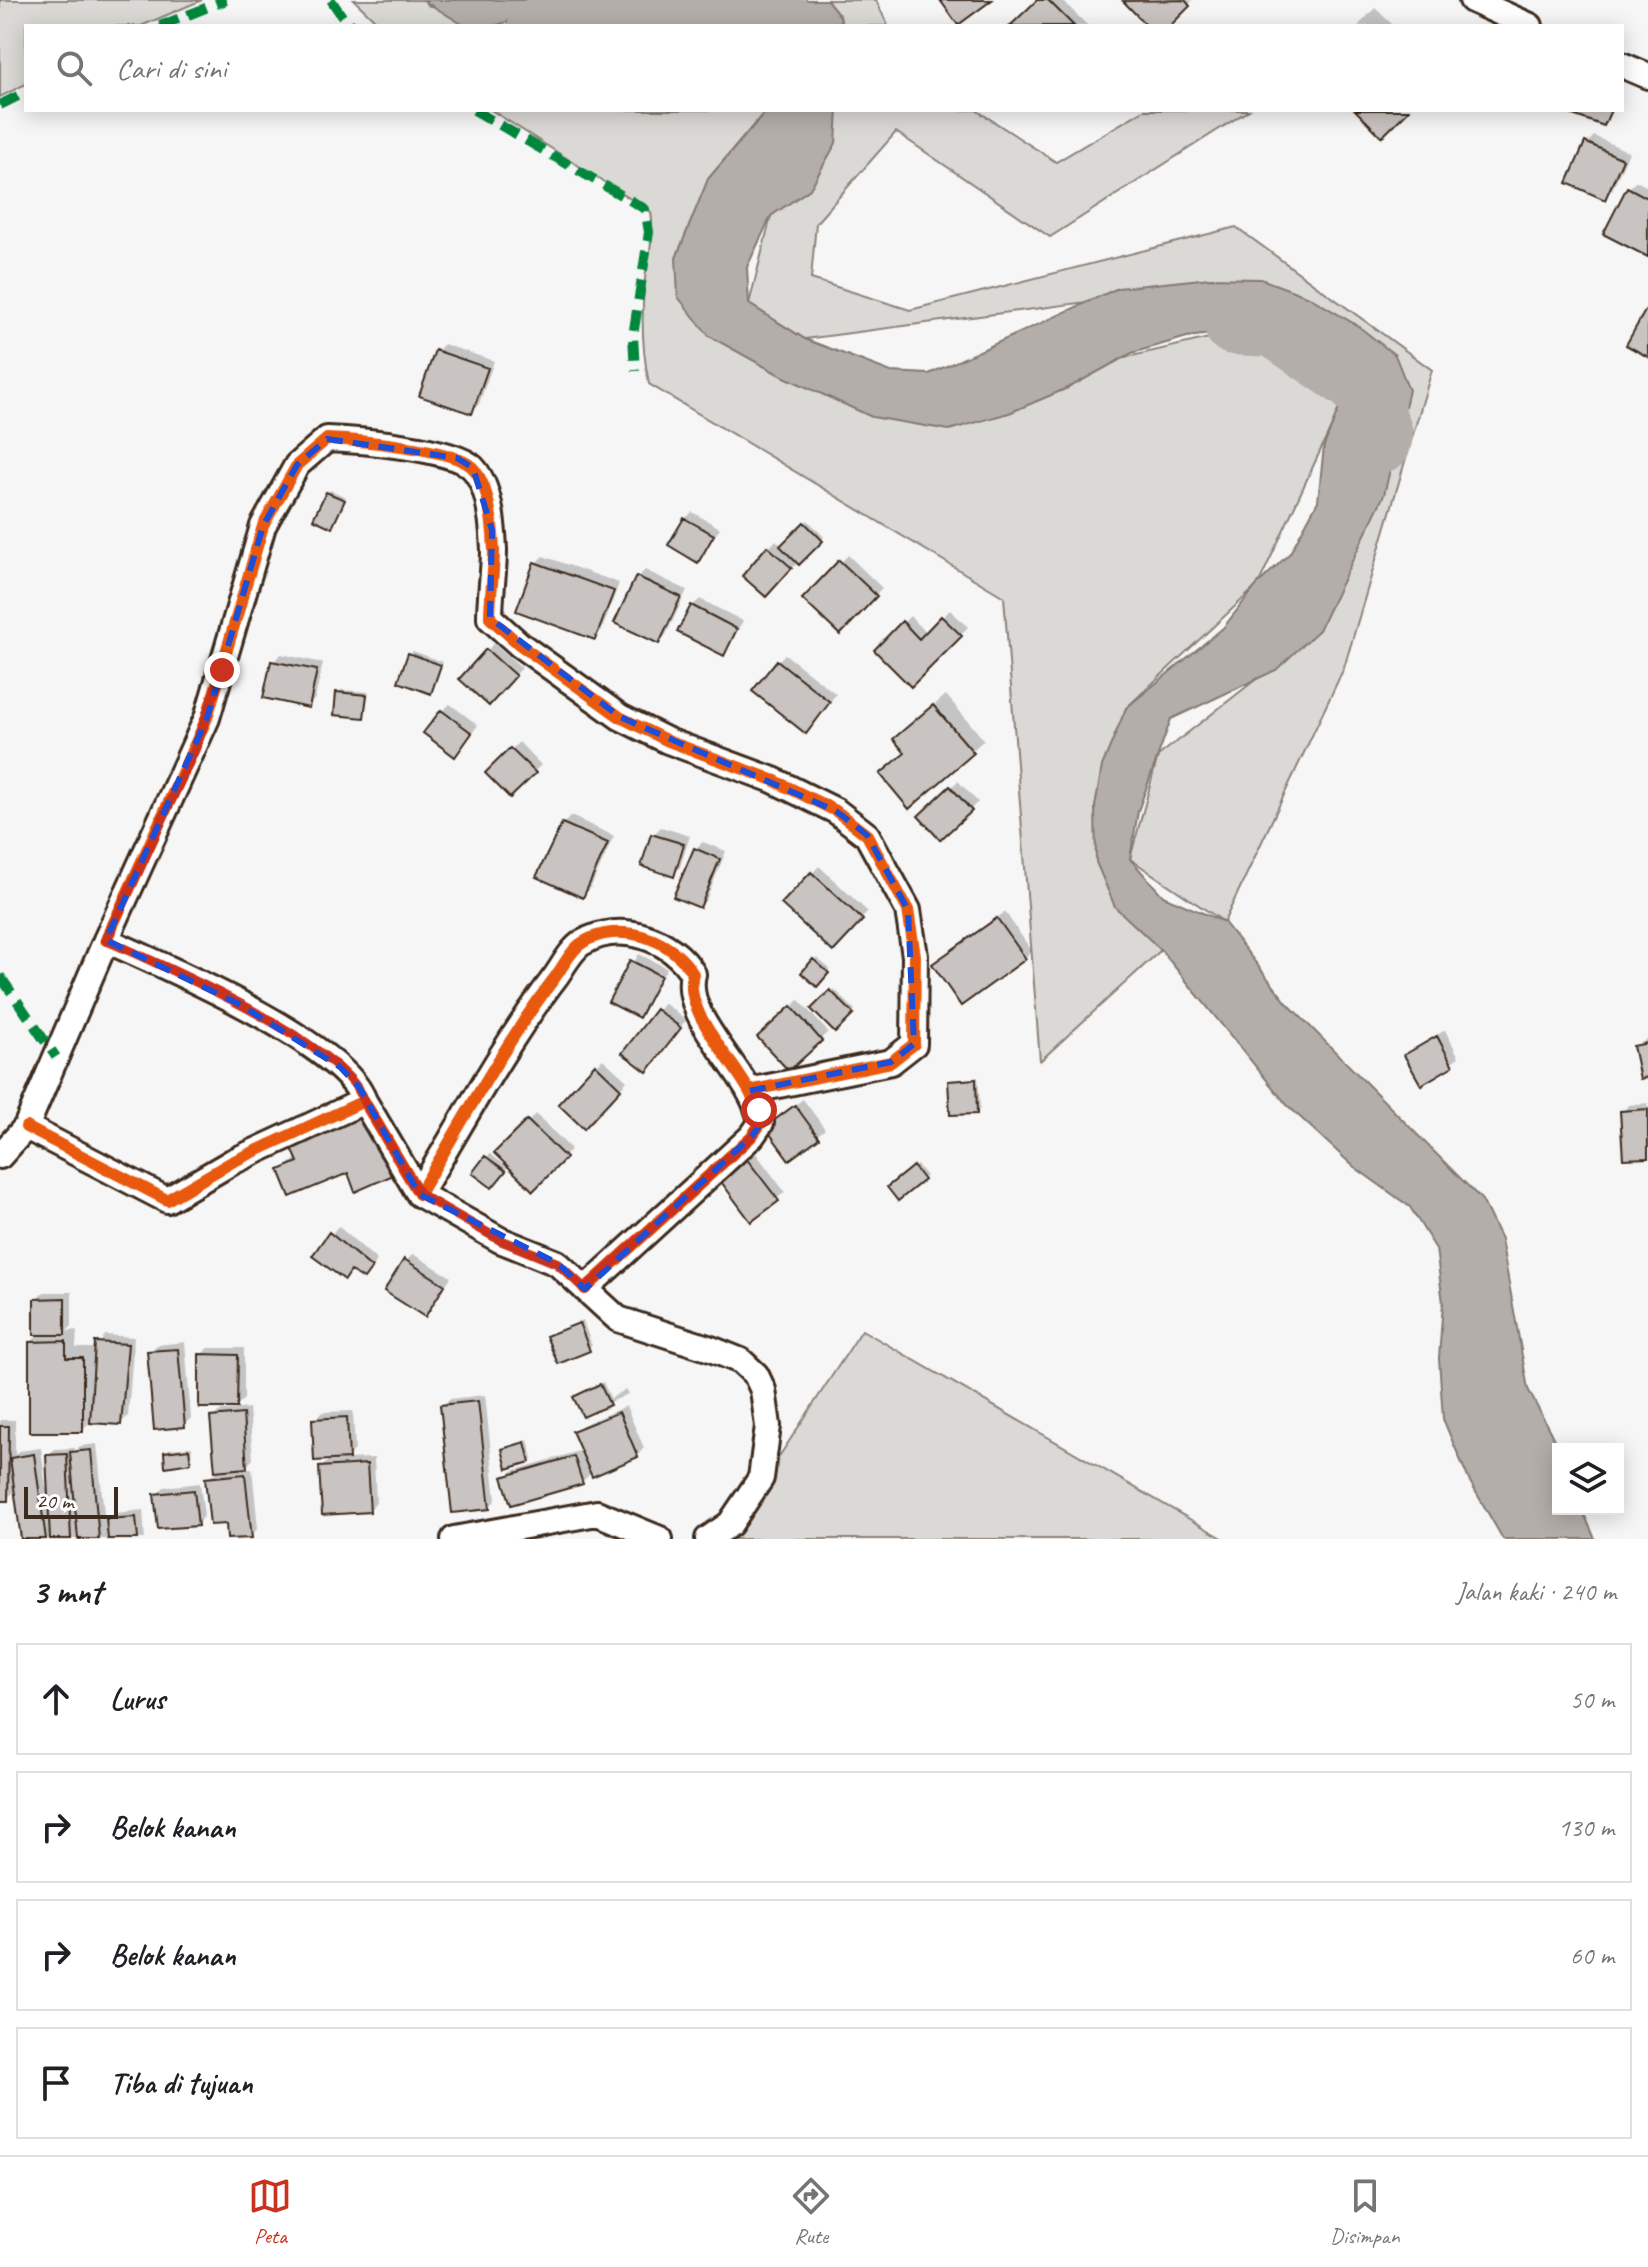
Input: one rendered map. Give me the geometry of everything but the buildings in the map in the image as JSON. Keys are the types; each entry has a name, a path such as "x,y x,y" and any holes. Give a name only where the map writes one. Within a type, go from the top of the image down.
{"street":[{"path":"1472,0 1526,24"},
{"path":"1624,66 1648,76"},
{"path":"0,1156 26,1127 106,940 195,749 222,670 263,526 297,465 327,439 361,440 457,458 473,468 489,511 494,554 490,618 520,645 620,717 668,741 773,780 836,811 867,835 908,910 915,956 914,1044 891,1062 749,1091"},
{"path":"419,1194 534,1004 580,943 612,932 643,935 685,961 693,974 689,988 700,1016 749,1091 761,1123 752,1136 585,1289"},
{"path":"106,940 239,1004 311,1047 359,1087 364,1101 419,1194 500,1240 557,1263 618,1319 741,1361 756,1375 763,1390 768,1426 761,1478 730,1524 708,1539"},
{"path":"26,1127 167,1200 232,1162 364,1101"},
{"path":"454,1539 597,1513 660,1539"}],"highlighted area":[{"path":"327,439 457,458 473,468 492,530 490,618 620,717 836,811 867,835 908,910 914,1044 891,1062 749,1091 761,1123 752,1136 585,1289 557,1263 419,1194 359,1087 340,1067 239,1004 106,940 207,718 263,526 297,465"}],"shaded area":[{"path":"0,0 202,0 146,24 24,24 24,85 0,97"},
{"path":"354,0 424,0 429,6 700,3 757,12 762,24 379,24"},
{"path":"423,0 827,0 840,16 842,24 787,24 784,18 700,3 643,6 573,1 500,24 462,24"},
{"path":"822,0 876,0 887,24 826,24"},
{"path":"494,112 764,112 708,179 709,336 872,417 1243,330 1341,406 1258,585 1126,708 1095,807 1161,950 1040,1061 1004,597 649,384 643,319 645,279 652,238 651,212"},
{"path":"765,112 838,112 836,143 810,189 771,216 747,267 749,304 805,339 891,372 929,374 1118,288 1210,278 1261,279 1309,297 1358,326 1395,355 1409,390 1384,495 1319,630 1276,670 1171,719 1138,811 1130,859 1163,896 1224,922 1287,1003 1482,1200 1501,1239 1528,1389 1556,1443 1552,1443 1552,1515 1585,1515 1595,1539 1503,1539 1469,1480 1443,1419 1439,1358 1443,1303 1436,1249 1410,1207 1353,1166 1287,1105 1161,950 1115,907 1096,862 1095,807 1102,766 1126,708 1223,628 1257,585 1290,553 1318,501 1324,446 1352,375 1339,360 1243,330 1187,337 1132,353 1070,387 1009,413 949,430 872,417 778,374 709,336 678,297 676,258 708,179"},
{"path":"832,112 979,112 1056,162 1141,112 1246,112 1050,237 896,132 816,223 811,279 910,310 1236,227 1432,370 1344,668 1224,922 1130,859 1158,756 1319,630 1408,390 1261,279 805,339 749,304 771,216"},
{"path":"862,1330 1224,1539 725,1539"}],"waterway":[{"path":"546,24 663,0"},
{"path":"681,0 790,24"},
{"path":"1233,327 1273,329 1351,382 1374,404 1385,434 1383,444"}],"marked path":[{"path":"165,24 226,0"},
{"path":"331,0 351,24"},
{"path":"0,105 24,93"},
{"path":"477,112 645,209 649,232 633,336 635,371"},
{"path":"0,976 56,1057"}],"cycle path":[{"path":"106,940 207,718 263,526 297,465 327,439 425,450 461,460 472,467 483,484 494,540 490,618 520,645 620,717 668,741 773,780 836,811 867,835 908,910 915,956 914,1044 891,1062 749,1091"},
{"path":"26,1127 167,1200 232,1162 364,1101 419,1194 501,1056 575,949 597,936 612,933 644,936 672,951 693,974 692,992 698,1010 707,1029 746,1085 761,1123 752,1136 585,1289"}],"route":[{"path":"222,670 195,749 106,940 239,1004 340,1067 359,1087 364,1101 419,1194 500,1240 557,1263 585,1289 656,1228 752,1136 761,1123 759,1110"}]}
